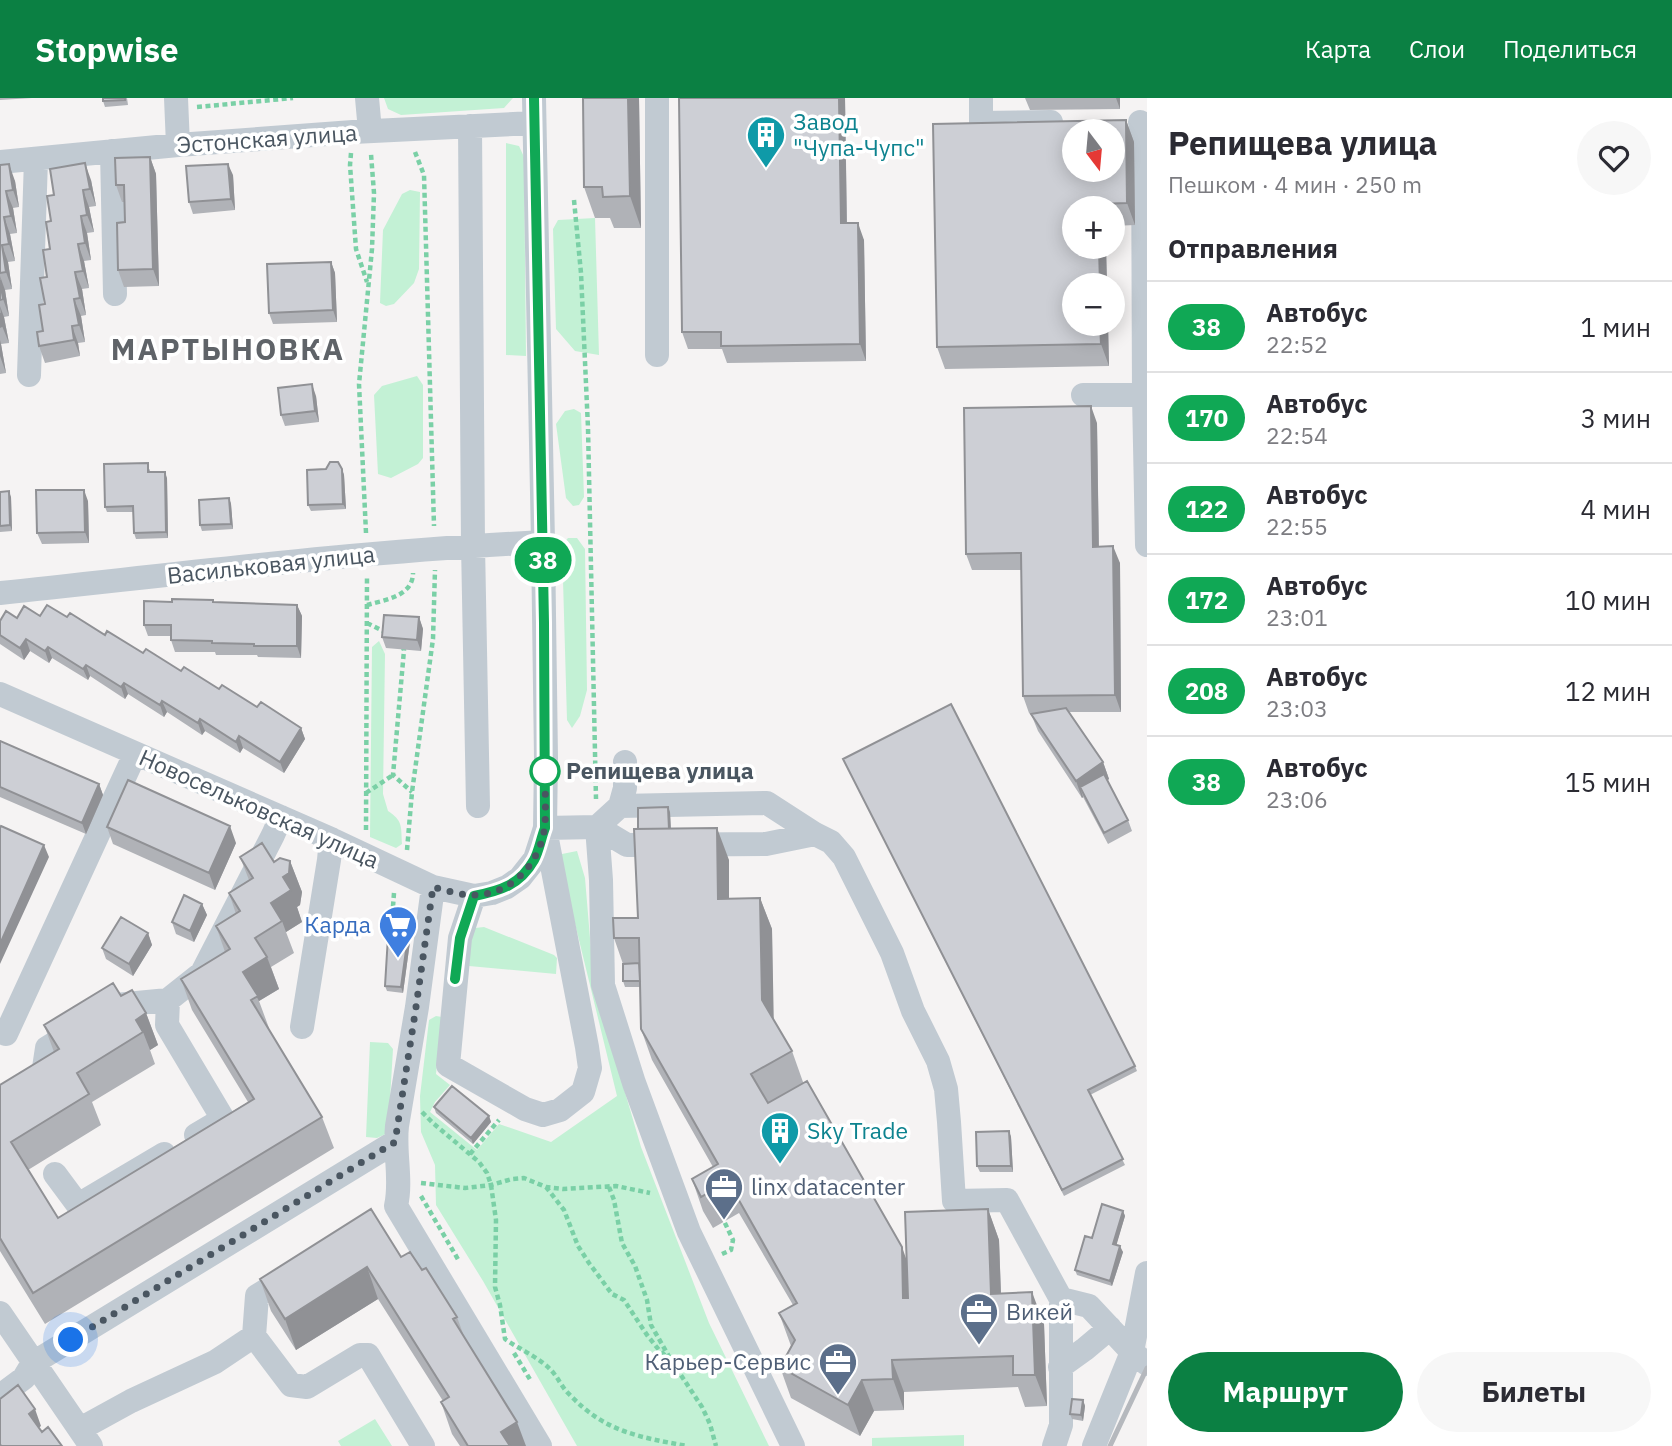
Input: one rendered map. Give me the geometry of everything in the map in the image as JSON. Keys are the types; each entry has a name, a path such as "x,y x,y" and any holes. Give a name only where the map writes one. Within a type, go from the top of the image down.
{"street":[{"path":"361,132 367,98"},
{"path":"474,896 460,938 448,1065 542,1115 560,1110 583,1092 590,1068 545,828 543,542 534,98"},
{"path":"657,98 657,355"},
{"path":"981,98 982,123 1062,122"},
{"path":"176,103 178,145"},
{"path":"1120,119 1140,110 1143,138 1147,545"},
{"name":"Эстонская улица","path":"0,162 178,145 534,123"},
{"path":"470,126 478,806"},
{"path":"112,151 115,294"},
{"path":"29,375 36,159"},
{"path":"1083,396 1145,395"},
{"name":"Васильковая улица","path":"0,593 473,545 543,542"},
{"name":"Новосельковская улица","path":"0,695 331,839 433,887 474,896 507,887 520,878 535,859 545,828"},
{"path":"6,1034 135,754"},
{"path":"597,827 620,806 625,788 625,762"},
{"path":"620,806 768,803 831,842 844,857 892,953 913,1011 938,1061 946,1090 950,1122 954,1201 1007,1199 1061,1299 1060,1425 1054,1446"},
{"path":"0,1110 42,1081 47,1048 116,1005 169,1000 202,974 281,817"},
{"path":"545,828 597,827 627,845 766,844 815,834"},
{"path":"597,827 603,985 634,1083 689,1232 793,1446"},
{"path":"302,1027 331,839"},
{"path":"373,1221 396,1206 399,1193 395,1142 433,887"},
{"path":"55,1174 78,1206 223,1119 167,1025 169,1000"},
{"path":"0,1396 24,1378 33,1363 395,1142"},
{"path":"396,1206 540,1446"},
{"path":"315,1259 257,1296 254,1336 291,1385 307,1387 360,1355 368,1354 423,1446"},
{"path":"1094,1446 1142,1350 1147,1273"},
{"path":"1061,1299 1089,1306 1110,1328 1142,1350"},
{"path":"0,1313 85,1438 131,1401 215,1362 254,1336"},
{"path":"1060,1367 1110,1328"}],"path":[{"path":"176,103 293,98"},
{"path":"397,130 416,153 424,175 424,550 433,639 412,792 406,861"},
{"path":"361,132 350,165 356,248 368,286"},
{"path":"361,132 374,192 372,249 359,384 367,555 366,855"},
{"path":"574,200 581,273 588,428 597,827"},
{"path":"367,606 400,596 413,579 424,550"},
{"path":"367,623 387,633"},
{"path":"393,775 404,650 399,640"},
{"path":"393,775 412,792"},
{"path":"366,793 393,775"},
{"path":"401,1095 480,1162 487,1173 496,1220 495,1287 505,1339 551,1370 569,1395 596,1418 642,1438 687,1446"},
{"path":"470,1154 514,1102"},
{"path":"463,1268 413,1182 465,1188 524,1178 546,1187 563,1189 616,1186 677,1199"},
{"path":"546,1187 564,1210 578,1246 596,1273 612,1294 624,1300 647,1335 671,1360"},
{"path":"609,1187 622,1243 635,1266 647,1300 651,1325 702,1407 710,1424 714,1444"},
{"path":"719,1256 731,1250 733,1240 724,1221"},
{"path":"498,1327 535,1388"}],"green space":[{"path":"384,98 513,98 504,108 401,115 388,109"},
{"path":"506,143 519,146 524,157 526,356 506,355"},
{"path":"410,190 420,192 419,269 414,283 394,304 386,306 380,303 383,230 402,194"},
{"path":"595,218 599,355 575,351 556,329 553,229 558,220"},
{"path":"417,376 423,385 423,458 418,464 391,478 378,474 374,395 382,386"},
{"path":"574,409 581,413 584,497 579,505 573,506 566,498 556,424 565,411"},
{"path":"568,538 577,538 585,549 587,690 580,716 572,728 567,720 562,545"},
{"path":"379,641 385,654 383,794 388,811 400,824 402,844 396,848 370,837 372,647"},
{"path":"577,851 585,878 594,986 641,1147 709,1323 769,1446 577,1446 483,1281 436,1205 435,1165 421,1132 420,1096 429,1020 436,1016 442,1017 436,1074 450,1085 430,1112 477,1150 499,1124 551,1142 617,1096 560,862 562,854"},
{"path":"484,927 554,955 557,958 556,974 469,966 471,939 475,928"},
{"path":"370,1042 388,1043 393,1049 388,1133 377,1138 366,1137"},
{"path":"375,1419 392,1446 341,1446 338,1441"},
{"path":"964,1435 964,1446 872,1446 872,1438"}],"building":[{"path":"103,98 125,98 125,100 103,101"},
{"path":"583,98 628,98 630,196 603,197 602,187 584,187"},
{"name":"Завод \"Чупа-Чупс\"","path":"679,98 839,98 841,223 858,223 860,344 721,346 721,332 682,332"},
{"path":"1126,120 1127,203 1125,196 1062,196 1062,259 1099,259 1100,273 1062,273 1062,336 1101,336 1101,344 937,347 933,124 1062,121 1062,182 1125,182"},
{"path":"150,157 153,269 118,270 117,223 125,222 124,185 116,185 115,158"},
{"path":"85,163 90,189 83,190 87,215 81,216 85,243 78,244 83,271 75,272 80,298 74,299 79,325 72,326 74,340 39,346 37,332 43,331 39,305 45,304 40,278 47,277 43,250 50,249 46,222 51,221 47,196 54,195 50,169"},
{"path":"9,164 13,190 6,191 11,216 4,217 9,244 2,245 6,272 0,273 0,165"},
{"path":"228,164 231,199 189,202 186,166"},
{"path":"331,262 333,310 269,313 267,264"},
{"path":"312,384 315,411 281,415 278,388"},
{"path":"1091,406 1093,547 1113,546 1115,695 1023,696 1021,553 966,554 964,408"},
{"path":"330,462 338,462 342,469 343,504 308,505 307,470 326,469"},
{"path":"148,463 148,472 165,472 166,532 134,533 133,506 105,507 104,464"},
{"path":"36,490 84,490 85,532 37,533"},
{"path":"9,491 10,525 0,526 0,492"},
{"path":"229,498 231,524 200,525 199,500"},
{"path":"172,599 297,605 297,646 171,640 171,625 144,625 144,601 172,602"},
{"path":"47,605 67,617 70,613 105,635 107,631 143,653 146,649 181,671 184,667 219,689 222,685 257,707 261,702 301,728 280,762 239,736 236,742 200,719 198,723 162,701 160,705 124,683 121,687 86,665 83,669 48,647 45,651 26,639 20,648 0,635 0,621 6,611 17,618 24,606 40,616"},
{"path":"384,615 419,617 417,640 382,637"},
{"path":"951,704 1135,1066 1088,1090 1123,1159 1062,1190 843,759"},
{"path":"1066,708 1103,762 1076,781 1031,714"},
{"path":"0,741 99,784 82,823 0,787"},
{"path":"1104,774 1128,820 1104,833 1080,787"},
{"path":"128,780 230,826 209,873 107,827"},
{"path":"668,807 669,829 638,829 638,808"},
{"path":"1,826 44,845 0,944 0,828"},
{"name":"Sky Trade","path":"717,828 718,899 760,898 762,1000 792,1051 751,1074 768,1103 807,1081 902,1247 903,1298 908,1298 905,1212 988,1209 991,1294 1032,1292 1035,1375 1013,1375 1013,1356 892,1360 893,1379 862,1380 848,1405 780,1367 795,1340 779,1313 797,1303 728,1181 701,1197 692,1179 718,1164 641,1029 639,938 614,938 613,918 638,918 634,829"},
{"path":"262,843 274,862 280,858 290,861 289,873 283,877 291,890 271,903 282,921 255,938 267,957 243,972 258,996 251,1000 322,1117 33,1293 0,1238 0,1085 59,1049 44,1025 113,983 121,996 132,990 146,1013 136,1020 143,1032 77,1073 89,1094 11,1142 58,1218 254,1099 181,979 230,949 216,926 240,911 229,893 253,878 240,857"},
{"path":"184,895 202,904 190,931 172,922"},
{"path":"121,917 148,933 129,964 102,948"},
{"name":"Карда","path":"389,920 410,921 401,987 385,986"},
{"path":"639,963 640,981 623,981 623,964"},
{"path":"452,1086 489,1116 471,1138 434,1107"},
{"path":"1009,1131 1011,1166 977,1166 976,1132"},
{"path":"1102,1204 1123,1211 1113,1244 1120,1246 1110,1281 1075,1270 1085,1236 1092,1238"},
{"path":"371,1209 401,1257 410,1252 422,1270 426,1268 457,1317 453,1319 517,1422 501,1432 510,1446 468,1446 441,1402 449,1397 367,1267 285,1319 260,1279"},
{"path":"18,1385 35,1409 29,1414 42,1432 48,1427 62,1446 1,1446 0,1399"},
{"path":"1072,1399 1083,1400 1081,1415 1070,1414"}],"railway":[{"path":"1110,1446 1147,1368"}],"bus line":[{"name":"38","path":"455,979 460,938 474,896 492,893 520,878 535,859 545,828 534,98"}],"place":[{"name":"Завод \"Чупа-Чупс\"","path":"766,169"},
{"name":"Репищева улица","path":"545,771"},
{"name":"Карда","path":"398,959"},
{"name":"Sky Trade","path":"780,1165"},
{"name":"linx datacenter","path":"724,1221"},
{"name":"Викей","path":"979,1346"},
{"name":"Карьер-Сервис","path":"838,1396"}],"district":[{"name":"МАРТЫНОВКА","path":"228,350"}],"route":[{"path":"71,1340 395,1142 433,887 474,896 492,893 520,878 535,859 545,828 545,771"}]}
